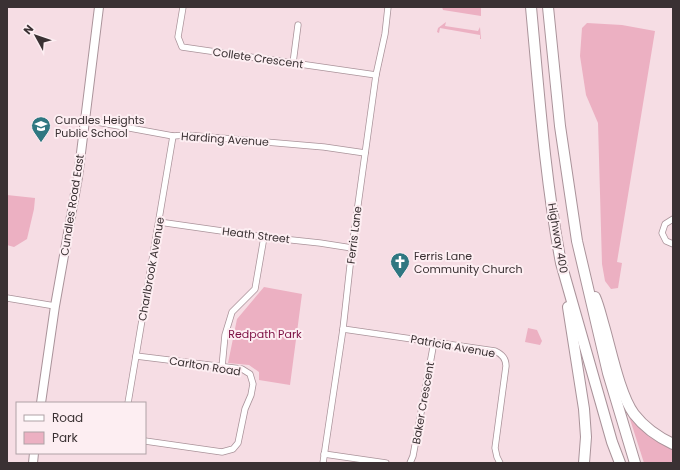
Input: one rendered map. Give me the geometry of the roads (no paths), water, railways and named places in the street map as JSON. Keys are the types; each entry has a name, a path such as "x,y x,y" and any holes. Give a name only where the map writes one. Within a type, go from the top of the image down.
{"highway":[{"name":"Highway 400","path":"531,7 541,128 561,263 612,442 620,463"},
{"name":"Highway 400","path":"548,7 566,174 584,273 608,374 635,463"},
{"path":"561,263 584,409 586,437 584,463"},
{"path":"584,273 597,301 628,404 637,417 648,428 655,434 673,444"}],"main road":[{"name":"Cundles Road East","path":"41,402 55,306 78,177 99,7"}],"street":[{"name":"Collete Crescent","path":"183,7 178,37 182,47 293,62 376,76"},
{"name":"Ferris Lane","path":"323,463 343,329 365,153 388,7"},
{"path":"293,62 298,25"},
{"name":"Harding Avenue","path":"86,120 173,136 186,135 293,144 365,153"},
{"name":"Charlbrook Avenue","path":"128,402 173,136"},
{"path":"673,219 665,224 662,233 666,241 673,244"},
{"name":"Heath Street","path":"159,222 352,248"},
{"path":"222,367 225,335 232,312 255,289 264,237"},
{"path":"7,298 55,306"},
{"name":"Patricia Avenue","path":"343,329 494,351 502,355 506,366 495,448 500,463"},
{"name":"Baker Crescent","path":"410,463 413,456 434,342"},
{"name":"Carlton Road","path":"136,356 242,369 250,374 253,384 251,395 245,409 238,442 233,448 222,452 146,441"},
{"path":"324,454 386,463"}],"place":[{"name":"Cundles Heights Public School","path":"41,143"},
{"name":"Ferris Lane Community Church","path":"400,279"}],"park label":[{"name":"Redpath Park","path":"265,334"}]}
